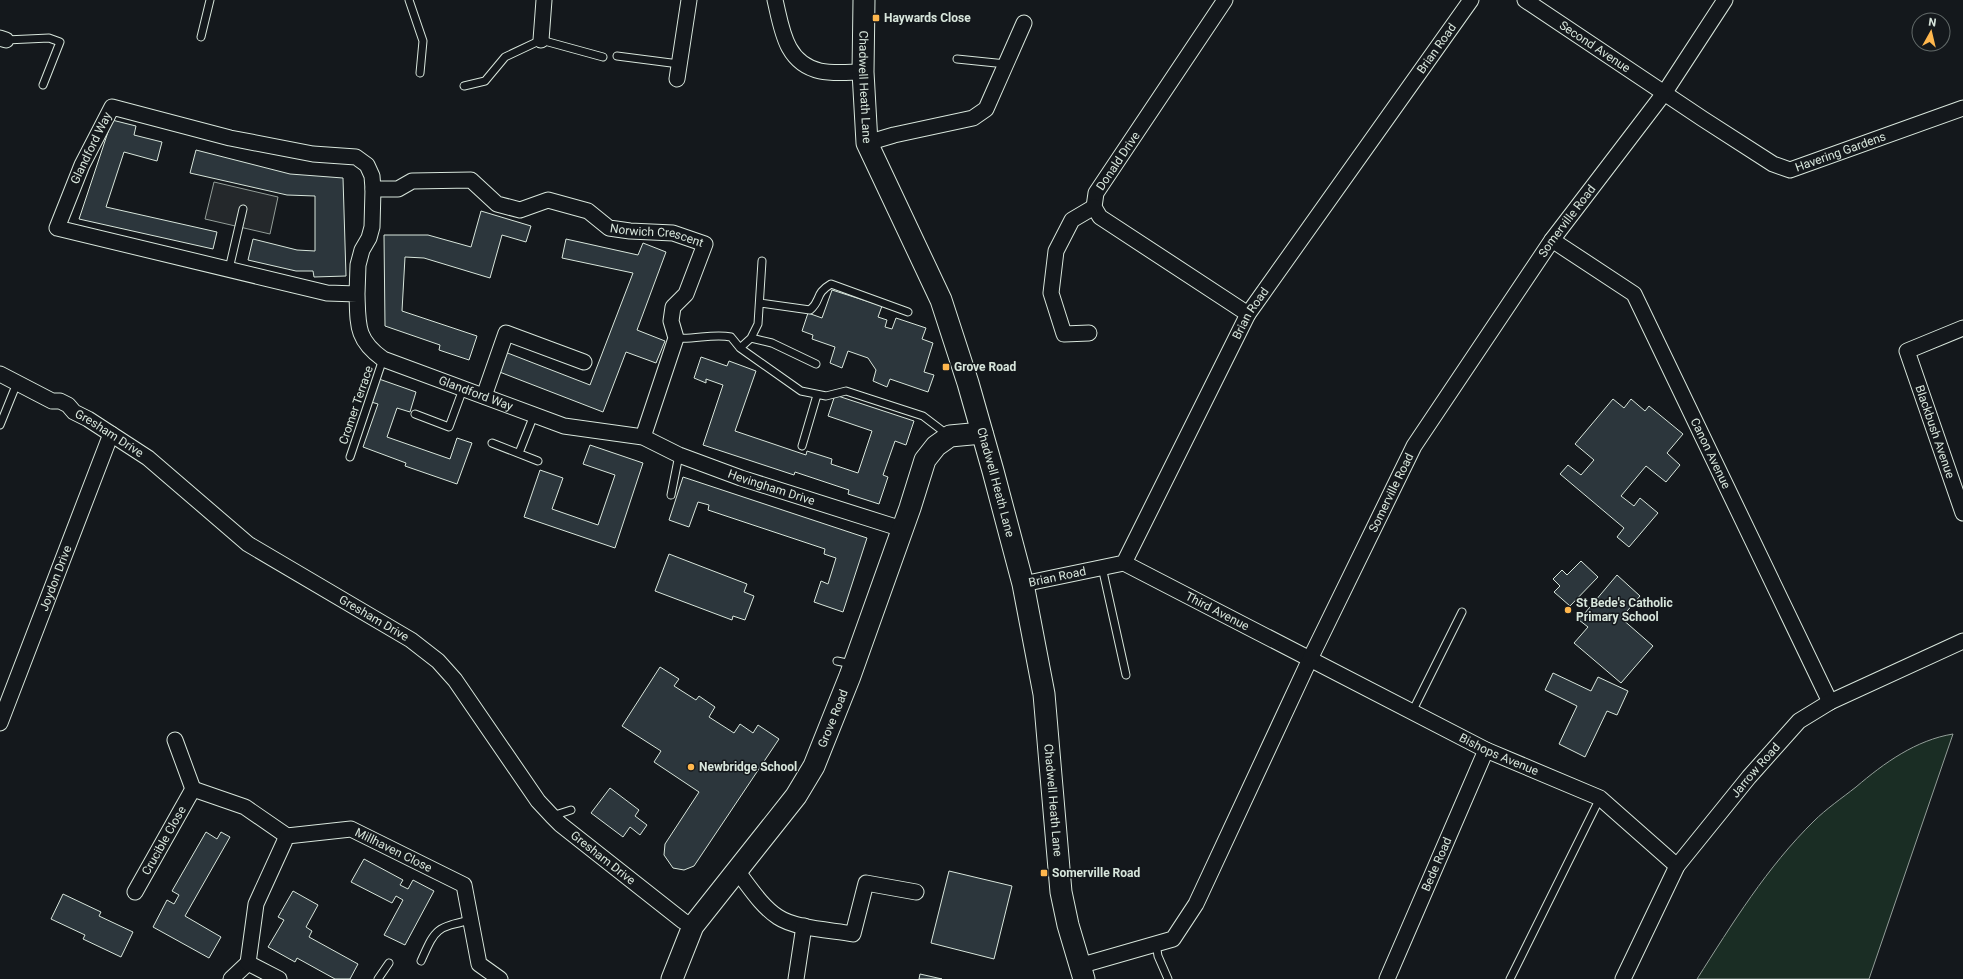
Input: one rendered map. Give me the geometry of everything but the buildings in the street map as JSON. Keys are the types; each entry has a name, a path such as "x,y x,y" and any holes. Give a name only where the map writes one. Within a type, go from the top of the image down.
{"street":[{"path":"542,40 544,0"},
{"path":"677,79 689,0"},
{"path":"775,0 786,44 792,55 803,63 820,71 863,72"},
{"name":"Chadwell Heath Lane","path":"864,0 863,72 867,143 941,300 982,433 1023,584 1044,694 1061,892 1082,972"},
{"name":"Donald Drive","path":"1225,0 1096,194 1094,207 1100,217 1248,314"},
{"name":"Brian Road","path":"1023,584 1124,563 1248,314 1471,0"},
{"name":"Second Avenue","path":"1525,0 1665,92"},
{"name":"Somerville Road","path":"1082,972 1156,944 1174,939 1196,904 1310,660 1414,446 1552,240 1665,92 1725,0"},
{"path":"867,143 894,135 973,118 986,109 1024,23"},
{"name":"Havering Gardens","path":"1665,92 1773,164 1790,170 1963,108"},
{"name":"Glandford Way","path":"357,294 327,293 57,228 82,165 112,107 230,138 313,154 356,158 367,165 372,176 373,189 372,227 369,238 362,250 358,265 357,294 358,322 363,339 370,350 383,359 564,426 644,436"},
{"name":"Norwich Crescent","path":"373,189 398,189 412,181 471,180 497,204 520,210 548,200 588,211 609,228 630,232 674,233 705,244 686,294 673,308 671,321 676,338"},
{"path":"1089,333 1064,334 1052,293 1056,251 1072,220 1094,207"},
{"name":"Canon Avenue","path":"1552,240 1634,294 1830,702"},
{"name":"Blackbush Avenue","path":"1963,328 1907,352 1963,513"},
{"path":"484,396 506,333 584,362"},
{"path":"644,436 676,338"},
{"name":"Gresham Drive","path":"0,374 52,401 60,401 74,412 148,458 248,544 411,640 438,661 455,680 538,801 552,816 560,824 683,920 693,926"},
{"path":"950,436 982,433"},
{"name":"Joydon Drive","path":"0,724 111,434"},
{"name":"Hevingham Drive","path":"644,436 679,455 741,478 902,529"},
{"name":"Grove Road","path":"672,979 693,926 796,796 814,766 846,662 902,529 925,460 936,446 950,436"},
{"name":"Third Avenue","path":"1124,563 1310,660"},
{"name":"Jarrow Road","path":"1623,979 1677,866 1749,777 1799,721 1830,702 1963,641"},
{"name":"Bishops Avenue","path":"1310,660 1486,750 1600,798 1677,866"},
{"path":"175,740 193,789 245,807 287,836 256,904 248,963 231,979"},
{"name":"Bede Road","path":"1387,979 1486,750"},
{"name":"Crucible Close","path":"134,892 193,789"},
{"name":"Millhaven Close","path":"287,836 351,829 464,885 479,964 500,979"},
{"path":"737,871 765,906 778,917 804,926 853,934 866,883 916,892"},
{"path":"796,979 804,926"},
{"path":"248,963 279,979"}],"lane":[{"path":"201,37 210,0"},
{"path":"409,0 424,41 420,73"},
{"path":"3,39 49,38 60,42 43,85"},
{"path":"464,86 485,81 505,57 542,40 603,57"},
{"path":"617,56 679,64"},
{"path":"957,59 1006,64"},
{"path":"229,269 243,209"},
{"path":"740,348 751,338 758,324 762,261"},
{"path":"760,303 804,311 810,310 814,307 821,290 831,284 908,312"},
{"path":"676,338 684,339 721,335 731,337 740,348 801,391 826,396 846,391 923,416 950,436"},
{"path":"751,338 772,342 816,364"},
{"name":"Cromer Terrace","path":"350,457 383,359"},
{"path":"0,425 17,383"},
{"path":"415,414 449,427 463,389"},
{"path":"802,446 817,395"},
{"path":"519,453 534,415"},
{"path":"492,443 538,460"},
{"path":"672,495 679,455"},
{"path":"1102,567 1126,675"},
{"path":"1412,712 1462,612"},
{"path":"1510,979 1600,798"},
{"path":"552,816 571,810"},
{"path":"421,961 433,935 439,929 471,920"},
{"path":"1156,944 1158,956 1168,979"},
{"path":"378,979 389,963"}],"green space":[{"path":"1953,734 1869,979 1697,979 1751,897 1781,857 1814,821 1889,761 1926,741"}],"shaded area":[{"path":"214,182 278,197 270,234 205,219"}],"place":[{"name":"Haywards Close","path":"876,18"},
{"name":"Grove Road","path":"946,367"},
{"name":"St Bede's Catholic Primary School","path":"1568,610"},
{"name":"Newbridge School","path":"691,767"},
{"name":"Somerville Road","path":"1044,873"}]}
